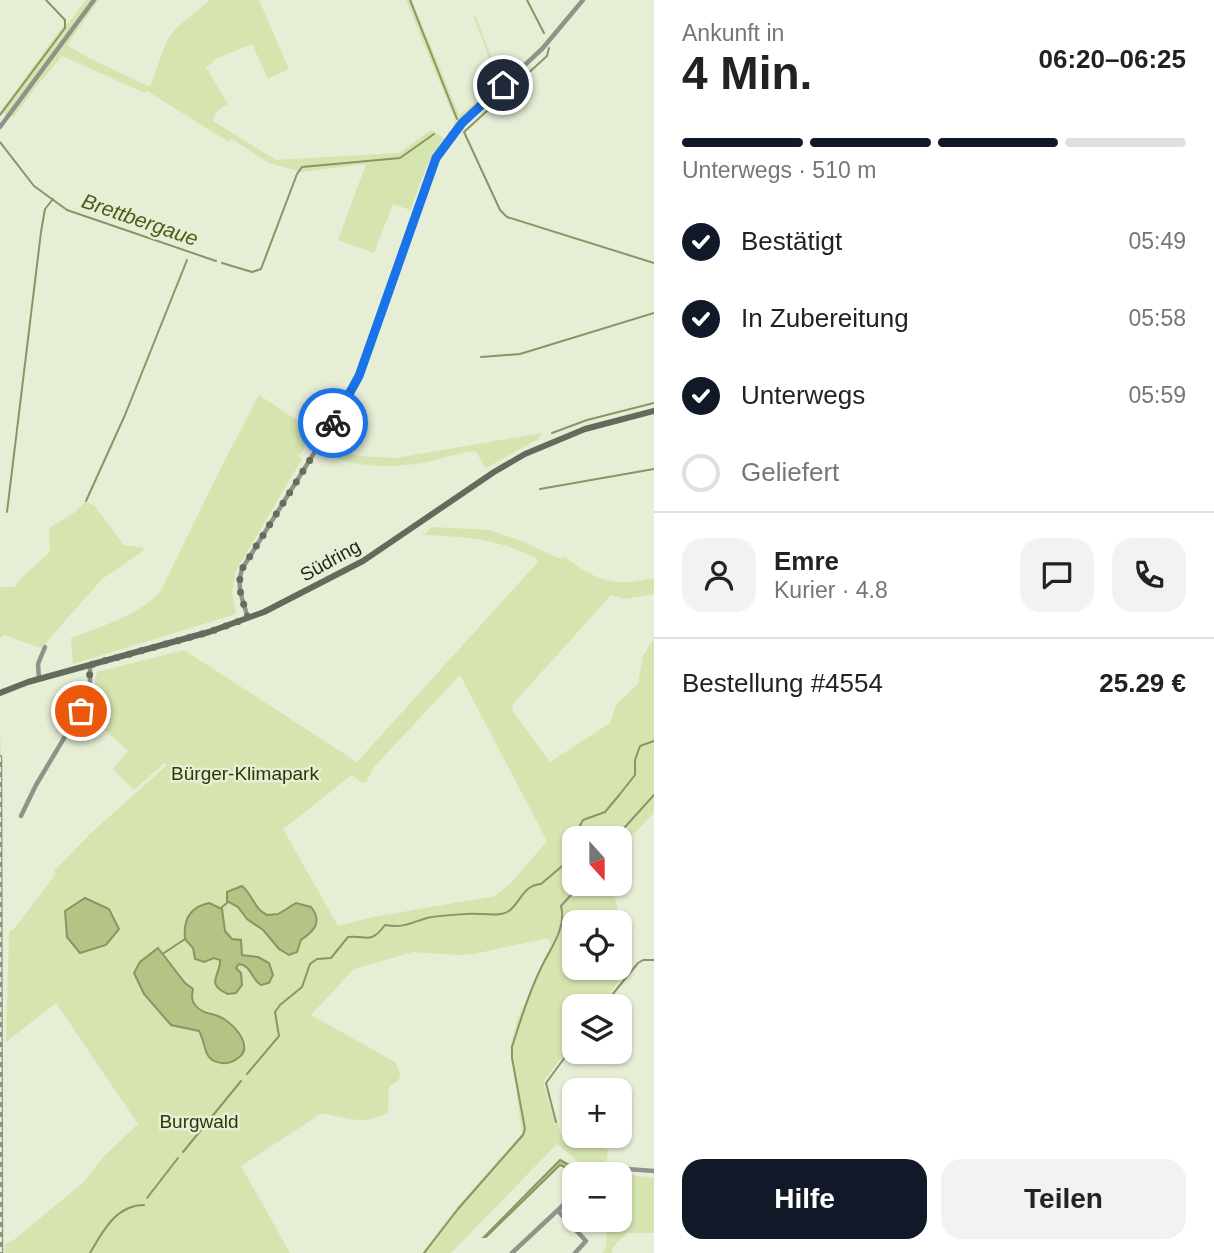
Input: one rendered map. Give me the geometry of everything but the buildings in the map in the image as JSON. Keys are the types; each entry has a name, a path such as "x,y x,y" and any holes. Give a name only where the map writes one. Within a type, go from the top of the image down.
{"main road":[{"name":"Südring","path":"0,693 39,679 209,632 248,618 363,561 494,472 539,447 585,429 654,411"}],"street":[{"path":"0,127 94,0"},
{"path":"248,618 239,591 242,569 344,405 359,376 436,158 462,123 542,49 583,0"},
{"path":"39,679 38,664 45,647"},
{"path":"21,816 36,785 85,703 90,685 90,665"},
{"path":"632,1169 654,1171"},
{"path":"512,1253 552,1214 562,1209"},
{"path":"559,1212 586,1241 575,1253"}],"shaded area":[{"path":"0,728 2,789 3,1253 0,1253"},
{"path":"242,886 259,909 267,915 278,914 296,903 311,907 317,922 301,940 297,952 289,955 279,949 263,930 247,919 238,907 227,901 227,892"},
{"path":"85,898 109,909 119,929 106,945 80,953 67,937 65,911"},
{"path":"209,903 222,909 225,931 232,939 241,940 242,955 258,957 269,963 273,975 269,983 261,985 246,967 239,964 236,968 241,973 242,985 236,993 228,994 215,983 220,960 214,958 204,962 195,959 193,948 185,939 185,926 193,911"},
{"path":"158,948 185,983 193,989 192,999 195,1005 202,1011 224,1019 242,1037 244,1048 236,1059 224,1063 211,1059 199,1031 171,1025 144,994 134,973 140,962"},
{"path":"560,1160 564,1162 562,1166 484,1237"}],"green space":[{"path":"86,0 99,0 67,45 150,87 167,40 175,29 210,0 259,0 289,69 268,79 252,44 213,60 214,62 206,67 228,104 216,113 213,121 276,160 399,153 431,130 444,138 427,165 410,210 393,204 374,253 338,240 366,164 302,172 269,163 232,139 229,142 147,91 145,93 62,56 14,117 0,112 62,27"},
{"path":"406,0 412,0 459,115 494,87 497,80 474,17 500,80 498,87 450,133 447,132 453,130 455,120"},
{"path":"259,395 310,429 311,437 299,456 302,459 236,571 232,593 236,614 73,664 71,638 132,613 161,590"},
{"path":"542,433 538,439 486,468 475,451 396,466 358,464 321,452 323,448 359,456 395,458"},
{"path":"85,502 94,505 124,545 144,548 143,551 102,579 41,648 4,635 0,638 0,587 15,587 18,581 50,552 49,528 74,513"},
{"path":"432,527 490,530 522,541 557,558 565,557 580,568 604,579 632,582 654,578 654,594 624,599 611,595 513,704 512,710 550,762 610,723 616,705 638,684 643,656 654,638 654,813 632,836 632,826 562,826 562,896 615,896 618,910 562,910 562,980 620,980 609,994 562,994 562,1057 543,1082 555,1122 558,1122 562,1134 562,1148 602,1148 608,1150 607,1160 578,1162 557,1144 451,1253 422,1253 457,1207 522,1133 510,1046 518,1018 551,944 549,939 543,939 474,954 457,955 413,952 354,969 311,1015 395,1062 401,1075 397,1082 389,1086 388,1112 364,1120 322,1113 241,1166 290,1253 5,1253 5,1244 15,1239 85,1181 103,1157 138,1124 56,1003 6,1042 9,932 56,874 54,871 90,834 167,765 164,763 134,790 113,769 128,751 86,712 91,702 97,672 184,650 357,762 537,563 537,559 522,552 468,538 423,535","holes":["460,675 547,841 510,884 495,896 373,917 338,926 283,829 352,775 362,783 366,782 374,767","251,897 258,910 264,914 272,916 287,907 315,929 303,938 301,944 279,949 233,903","202,905 222,909 225,931 237,940 242,955 258,957 269,963 271,979 265,985 241,963 236,968 234,994 216,985 220,960 214,958 208,962 194,956 190,943 189,914","158,948 185,983 194,1004 208,1014 227,1020 245,1042 246,1048 242,1055 236,1060 204,1049 199,1031 171,1025 144,994 136,980 148,955"]},
{"path":"632,1175 654,1178 654,1233 627,1233 612,1248 612,1253 602,1253 606,1248 607,1232 632,1232"}],"waterway":[{"path":"0,115 65,28 65,20 46,0"},
{"path":"410,0 457,119"},
{"path":"527,0 544,33"},
{"name":"Brettbergaue","path":"549,48 547,56 464,132 500,210 507,217 654,263"},
{"name":"Brettbergaue","path":"222,263 252,272 261,269 302,167 400,158 434,134"},
{"name":"Brettbergaue","path":"0,142 34,186 67,210 216,261"},
{"path":"7,512 41,232 45,209 53,199"},
{"path":"86,501 125,415 187,260"},
{"path":"481,357 520,354 654,313"},
{"path":"552,433 587,420 654,403"},
{"path":"540,489 654,469"},
{"path":"580,826 583,820 605,812 635,775 635,760 640,746 654,741"},
{"path":"626,826 654,795"},
{"path":"247,1074 279,1036 275,1012 302,987 310,964 317,959 331,958 348,937 368,938 376,935 385,925 402,925 437,916 504,913 509,911 530,887 541,884 562,866"},
{"path":"424,1253 458,1209 523,1135 525,1129 512,1047 533,987 560,930 561,906 570,896"},
{"path":"221,908 228,902"},
{"path":"164,953 185,939"},
{"path":"613,994 638,963 654,960"},
{"path":"556,1122 546,1083 562,1061"},
{"path":"183,1152 241,1081"},
{"path":"147,1198 178,1158"},
{"path":"90,1253 105,1228 118,1214 134,1206 144,1205"}],"railway":[{"path":"0,757 1,1253"}],"way so far":[{"path":"81,711 89,691 90,665 209,632 248,618 239,591 242,569 333,423"}],"route":[{"path":"333,423 359,376 436,158 462,123 503,85"}],"park label":[{"name":"Bürger-Klimapark","path":"245,773"},
{"name":"Burgwald","path":"199,1121"}]}
